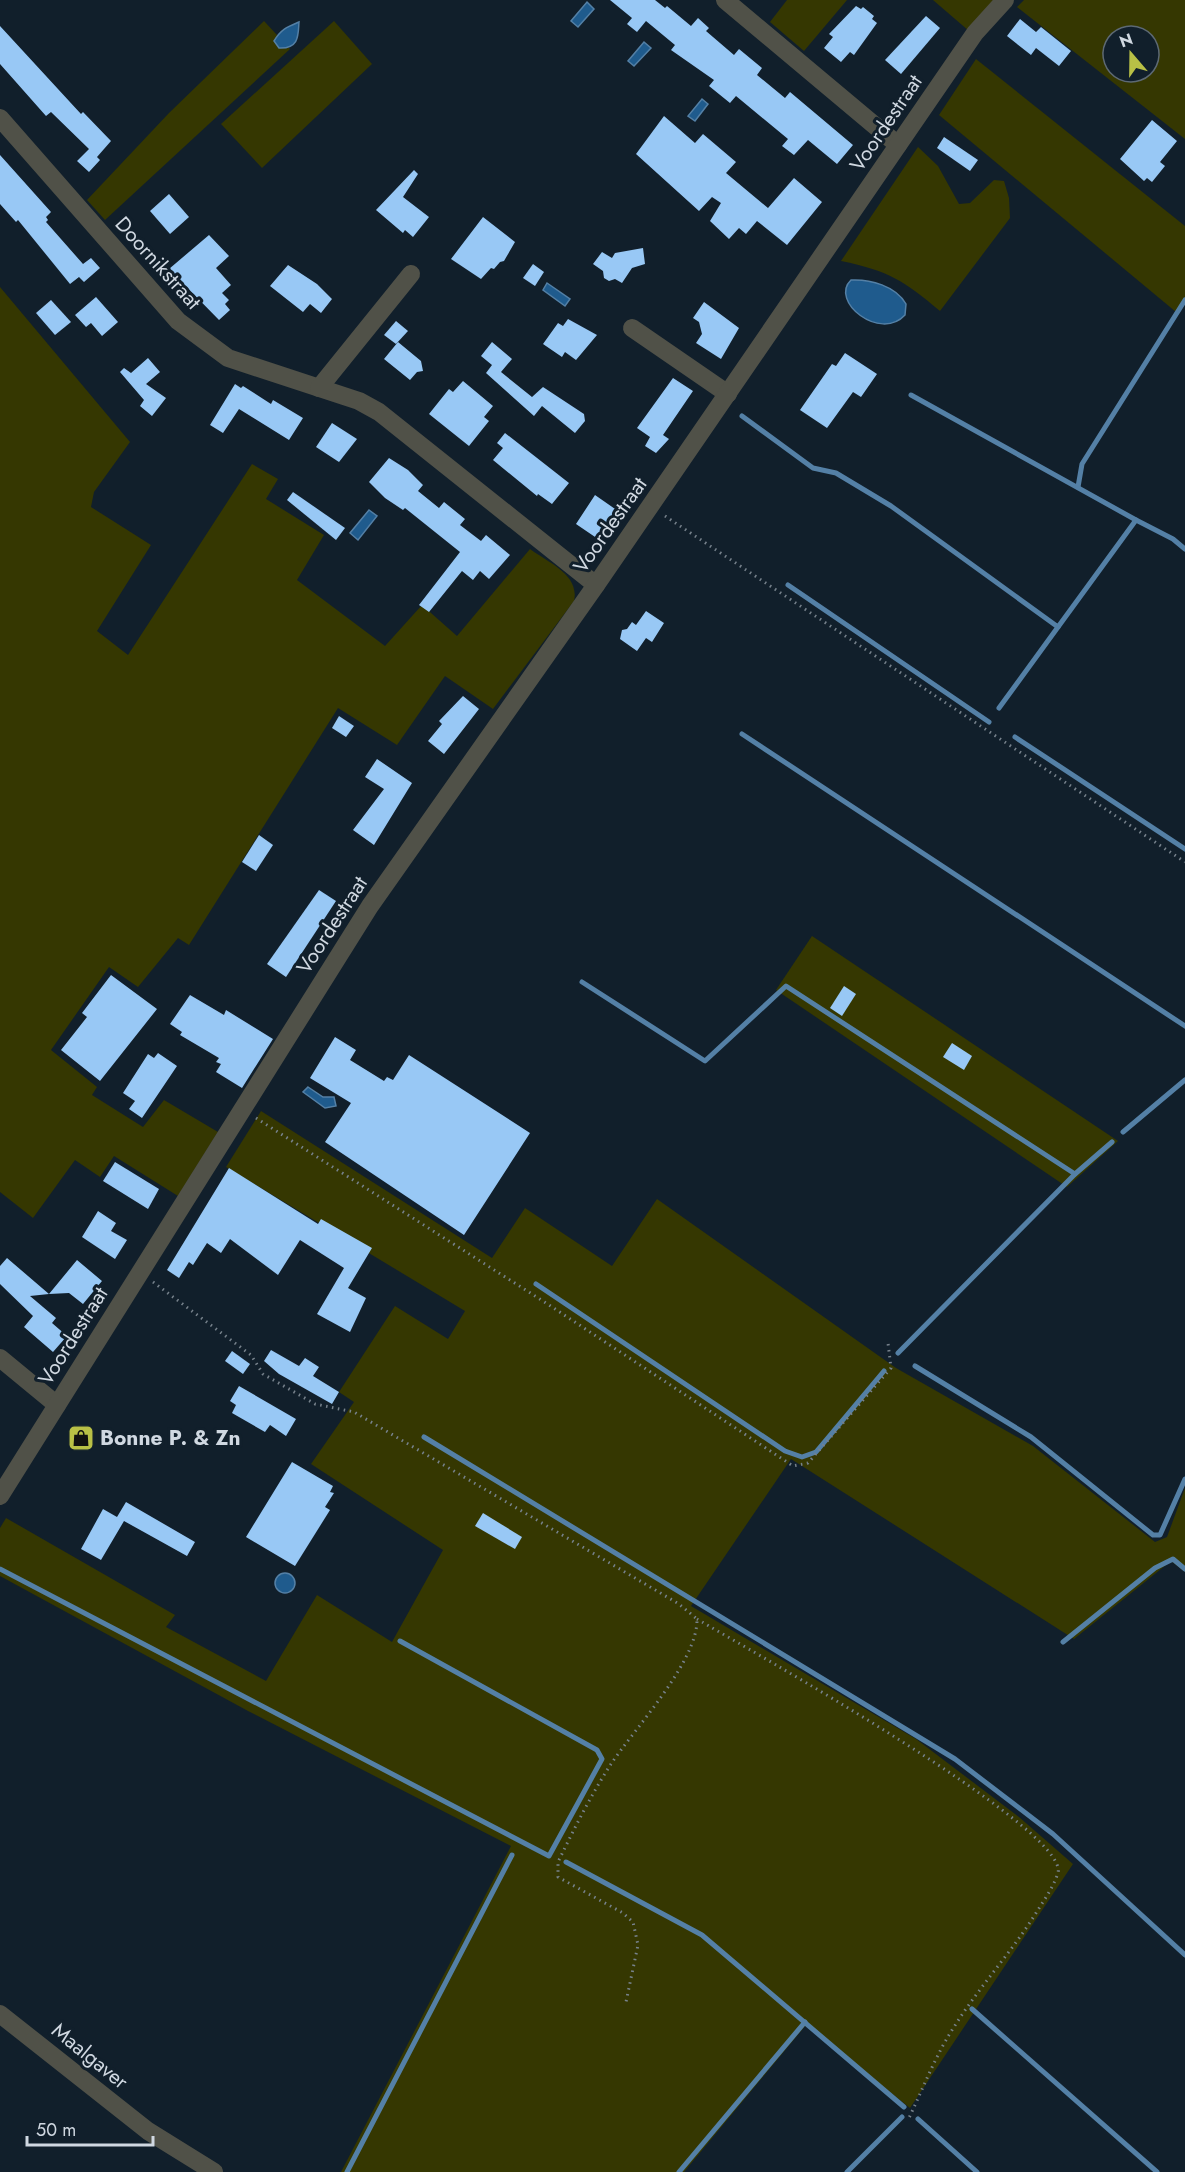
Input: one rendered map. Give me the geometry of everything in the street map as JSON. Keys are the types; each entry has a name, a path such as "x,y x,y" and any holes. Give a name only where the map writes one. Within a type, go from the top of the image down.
{"street":[{"path":"725,0 898,145"},
{"name":"Voordestraat","path":"0,1497 370,906 651,507 975,33 1005,0"},
{"name":"Doornikstraat","path":"0,118 178,321 228,358 359,401 379,412 596,585"},
{"path":"319,388 411,274"},
{"path":"632,328 728,394"},
{"path":"0,1358 57,1405"},
{"name":"Maalgaver","path":"0,2014 148,2131 189,2159 214,2172"}],"path":[{"path":"651,507 1185,862"},
{"path":"242,1109 546,1303 794,1466 808,1463 891,1368 888,1343"},
{"path":"139,1274 251,1355 263,1374 315,1404 354,1412 680,1604 696,1619 930,1759 989,1799 1047,1848 1056,1860 1059,1870 1052,1888 1024,1932 954,2027 908,2120"},
{"path":"626,2002 638,1945 633,1922 622,1913 558,1877 558,1862 611,1764 684,1661 697,1634 696,1619"}],"shaded area":[{"path":"787,0 847,0 804,51 770,22"},
{"path":"933,0 995,0 969,31"},
{"path":"1024,0 1185,0 1185,139 1115,84 1161,84 1161,24 1101,24 1101,73 1017,7"},
{"path":"264,21 290,49 105,220 87,200 169,113"},
{"path":"334,21 372,64 262,168 221,124"},
{"path":"976,59 1185,226 1185,302 1176,312 939,115"},
{"path":"918,147 938,166 959,204 970,203 994,180 1004,181 1009,198 1010,218 940,311 895,278 841,261"},
{"path":"0,287 130,442 94,492 91,507 151,545 97,631 128,655 252,464 278,479 266,499 324,535 297,580 385,646 422,605 457,636 530,549 561,570 568,577 575,592 574,601 493,709 445,676 397,745 338,708 189,945 178,938 138,987 109,967 51,1050 97,1087 92,1095 143,1127 164,1100 218,1132 178,1196 114,1156 100,1177 75,1160 33,1218 0,1192"},
{"path":"812,936 1118,1141 1067,1187 776,990"},
{"path":"261,1111 492,1258 525,1208 612,1266 657,1199 896,1368 1033,1446 1155,1542 1167,1537 1185,1488 1185,1572 1171,1561 1074,1639 791,1459 691,1606 916,1739 1019,1817 1073,1864 910,2108 806,2025 684,2172 341,2172 511,1846 248,1711 0,1576 0,1528 6,1518 175,1615 166,1627 266,1681 317,1595 392,1642 443,1550 311,1464 354,1402 339,1392 395,1306 448,1339 465,1311 226,1167"}],"water":[{"path":"587,2 594,9 578,27 571,21"},
{"path":"299,22 298,36 294,43 286,48 279,48 274,41 279,34"},
{"path":"644,42 651,48 634,66 628,61"},
{"path":"702,99 708,104 695,121 688,116"},
{"path":"851,280 874,282 889,288 906,304 905,315 895,322 883,324 860,316 847,298 846,289"},
{"path":"547,283 570,299 565,306 543,290"},
{"path":"369,510 377,516 358,540 350,533"},
{"path":"308,1087 323,1097 334,1097 336,1106 325,1108 303,1092"},
{"path":"285,1573 292,1576 295,1583 292,1590 285,1593 278,1590 275,1583 278,1576"}],"building":[{"path":"610,0 655,0 665,8 667,6 691,26 698,18 709,28 706,31 734,55 739,49 762,68 757,75 785,98 790,92 853,145 837,164 808,140 794,155 782,146 788,139 736,96 730,103 709,86 714,80 671,50 675,45 646,21 637,32 627,24 632,18"},
{"path":"856,6 861,9 863,7 874,16 872,19 877,23 854,55 850,52 841,62 824,48 833,37 829,34"},
{"path":"926,16 940,28 901,74 885,60"},
{"path":"1020,19 1036,32 1041,27 1071,51 1059,66 1036,48 1031,55 1007,36"},
{"path":"0,26 81,114 83,112 111,141 97,157 100,160 89,172 77,161 89,149 51,112 46,116 0,64"},
{"path":"664,116 695,143 703,134 736,162 726,173 768,208 794,178 822,202 787,245 757,221 746,234 739,228 729,239 710,221 721,203 712,197 699,211 636,154"},
{"path":"1152,120 1177,141 1160,162 1165,166 1152,182 1147,178 1144,181 1120,159"},
{"path":"944,137 978,160 970,171 937,148"},
{"path":"0,155 51,212 46,217 48,220 46,222 83,264 91,258 100,268 84,282 79,277 70,284 18,220 16,222 0,204"},
{"path":"414,170 418,174 403,197 429,217 413,237 405,230 403,233 376,210"},
{"path":"169,194 189,217 170,234 150,211"},
{"path":"483,217 515,242 504,261 494,269 491,268 481,279 451,259"},
{"path":"209,235 229,256 216,268 231,285 222,293 229,300 225,304 230,310 219,320 169,269"},
{"path":"643,248 645,264 632,268 622,283 615,279 609,281 604,278 603,271 593,264 602,252 612,258 615,253"},
{"path":"533,264 544,272 535,286 523,278"},
{"path":"288,265 317,284 332,299 321,313 310,304 303,312 270,286"},
{"path":"96,297 118,322 102,336 91,323 86,327 75,315"},
{"path":"51,300 71,322 55,335 36,313"},
{"path":"704,302 739,328 721,359 696,343 702,334 699,322 693,318"},
{"path":"568,319 597,335 576,360 565,352 562,357 543,344 558,323 563,326"},
{"path":"396,321 408,331 396,344 384,335"},
{"path":"398,342 421,361 423,371 417,372 410,380 384,359"},
{"path":"492,342 512,359 501,372 532,397 543,387 584,414 585,421 575,433 542,406 534,416 486,373 492,365 481,356"},
{"path":"845,353 877,374 861,397 853,392 827,428 800,410 832,364 836,366"},
{"path":"148,358 160,372 146,384 166,398 152,416 140,406 144,400 120,372 124,368 131,373"},
{"path":"673,378 693,391 663,435 669,439 656,453 645,446 650,437 637,428"},
{"path":"463,381 493,406 484,417 489,421 469,446 429,414 449,389 453,392"},
{"path":"235,384 241,388 243,386 271,404 273,400 303,418 289,440 239,409 223,433 210,425"},
{"path":"332,423 357,439 339,462 316,447"},
{"path":"505,433 569,483 552,504 538,494 537,496 493,460 503,448 497,443"},
{"path":"389,458 408,470 423,485 418,491 439,508 444,502 465,519 460,525 481,541 486,535 510,555 489,579 480,571 473,580 462,571 429,612 419,605 460,552 405,508 403,510 385,498 369,482"},
{"path":"293,492 345,528 336,540 287,500"},
{"path":"595,495 618,511 611,521 613,526 607,527 598,539 576,524"},
{"path":"646,611 664,623 652,642 646,638 637,651 620,639 622,630 627,629 632,622 636,625"},
{"path":"463,696 479,709 444,754 428,741 442,724 439,721"},
{"path":"339,716 354,726 346,737 332,728"},
{"path":"377,759 412,783 374,845 353,830 384,789 365,777"},
{"path":"259,835 273,845 256,871 242,862"},
{"path":"319,890 336,901 286,977 267,964"},
{"path":"111,975 157,1009 100,1081 61,1050 87,1017 82,1013"},
{"path":"844,986 856,994 842,1016 830,1008"},
{"path":"190,995 224,1015 226,1010 273,1039 242,1088 216,1072 221,1064 216,1062 219,1058 180,1035 182,1032 170,1024"},
{"path":"335,1037 356,1050 350,1060 384,1081 387,1077 393,1080 409,1055 530,1133 464,1235 325,1142 351,1103 310,1078"},
{"path":"952,1043 972,1056 964,1070 943,1057"},
{"path":"158,1053 177,1066 142,1118 129,1109 135,1101 123,1093 148,1054 154,1058"},
{"path":"115,1162 159,1189 148,1209 103,1181"},
{"path":"229,1168 318,1224 321,1219 372,1248 348,1288 366,1298 350,1332 317,1314 344,1268 300,1240 278,1275 230,1239 221,1253 207,1243 193,1265 189,1262 179,1278 167,1270"},
{"path":"98,1211 116,1223 111,1231 127,1240 115,1259 82,1237"},
{"path":"7,1258 49,1294 30,1296 56,1318 52,1323 67,1336 53,1352 24,1327 33,1316 0,1284 0,1266"},
{"path":"77,1260 102,1281 83,1304 69,1293 49,1294"},
{"path":"271,1350 299,1366 305,1358 319,1367 313,1376 339,1392 332,1404 279,1374 264,1361"},
{"path":"232,1351 250,1364 243,1374 225,1361"},
{"path":"239,1386 296,1419 286,1436 270,1425 265,1432 232,1413 236,1405 230,1401"},
{"path":"292,1462 333,1486 330,1492 334,1493 325,1507 330,1510 295,1566 246,1537"},
{"path":"126,1502 195,1542 187,1556 124,1521 101,1560 81,1549 103,1509 117,1517"},
{"path":"483,1513 522,1537 515,1549 475,1526"}],"waterway":[{"path":"1078,487 1082,464 1185,300"},
{"path":"911,395 1136,520"},
{"path":"742,416 813,468 836,473 891,506 1058,627 1136,520 1173,539 1185,549"},
{"path":"788,585 989,722"},
{"path":"999,708 1058,627"},
{"path":"742,734 1185,1026"},
{"path":"1015,737 1185,849"},
{"path":"582,982 705,1061 786,986 1075,1174"},
{"path":"1123,1132 1185,1080"},
{"path":"898,1353 1075,1174 1112,1142"},
{"path":"536,1284 785,1451 802,1457 816,1452 884,1371"},
{"path":"915,1366 1031,1437 1153,1535 1160,1535 1185,1479"},
{"path":"424,1437 955,1759 1053,1834 1185,1955"},
{"path":"1063,1642 1155,1568 1173,1559 1185,1569"},
{"path":"0,1569 549,1856 602,1759 597,1750 400,1641"},
{"path":"347,2172 512,1855"},
{"path":"566,1862 702,1935 904,2107"},
{"path":"972,2009 1157,2172"},
{"path":"679,2172 805,2022"},
{"path":"847,2172 902,2117"},
{"path":"918,2119 977,2172"}],"place":[{"name":"Bonne P. & Zn","path":"81,1438"}]}
